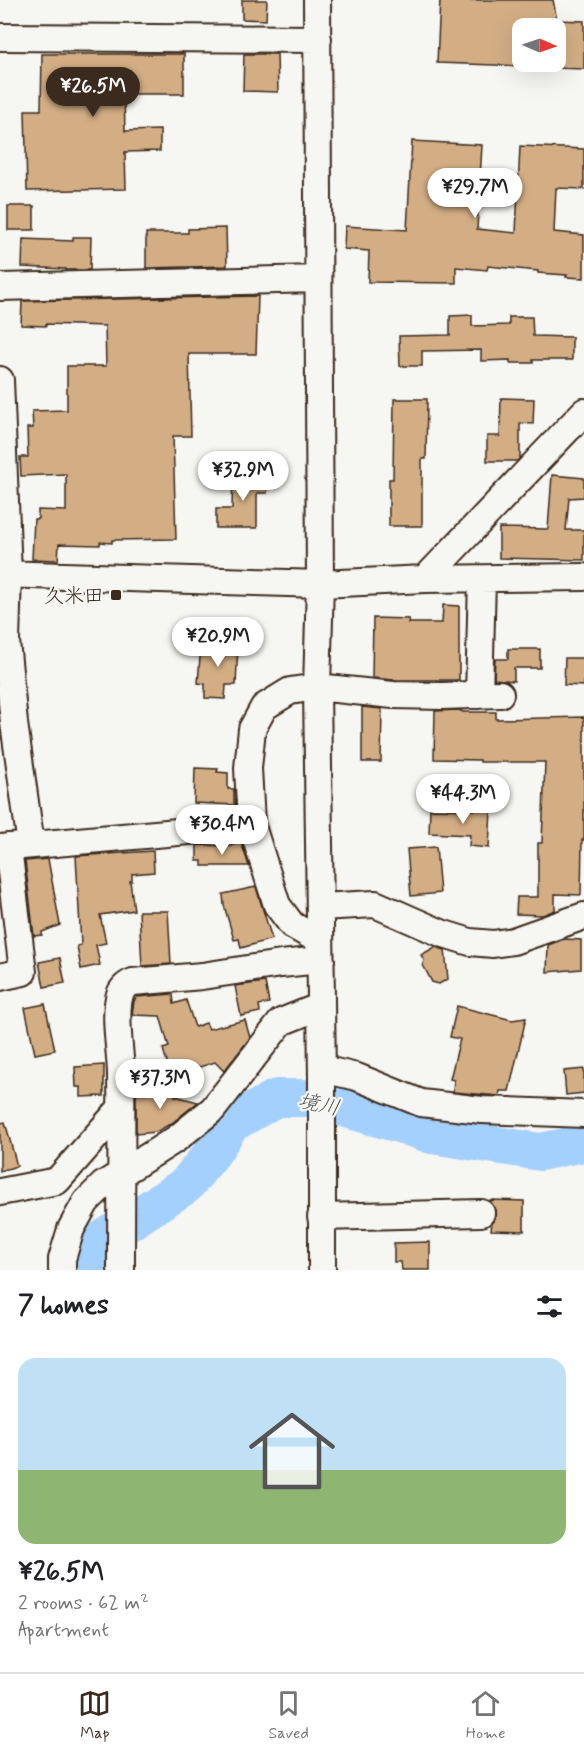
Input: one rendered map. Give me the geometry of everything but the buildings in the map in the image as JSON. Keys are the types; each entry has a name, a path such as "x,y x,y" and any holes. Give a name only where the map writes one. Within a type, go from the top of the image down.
{"street":[{"path":"317,0 320,584 317,687 322,1270"},
{"path":"0,37 318,39"},
{"path":"0,287 318,279"},
{"path":"0,380 6,641 14,723 13,847 23,972 0,977"},
{"path":"425,579 584,412"},
{"path":"4,574 320,584 425,579 584,577"},
{"path":"320,951 292,925 277,905 251,823 248,768 252,729 258,715 264,707 290,691 317,687 393,695 489,694 480,650 482,579"},
{"path":"13,847 222,828 251,823"},
{"path":"320,907 375,904 441,933 470,942 494,944 513,941 584,916"},
{"path":"121,1270 118,1000 121,991 125,985 133,982 202,976 280,964 320,951"},
{"path":"62,1270 62,1259 70,1229 86,1202 103,1185 176,1139 213,1109 281,1022 321,1006"},
{"path":"322,1073 357,1077 421,1103 482,1110 584,1114"},
{"path":"0,1192 57,1181 121,1108"},
{"path":"321,1217 481,1213"}],"waterway":[{"name":"境川","path":"86,1270 91,1254 103,1239 186,1185 212,1153 231,1124 276,1098 308,1098 432,1135 540,1152 584,1143"}],"place":[{"name":"久米田","path":"116,595"}]}
